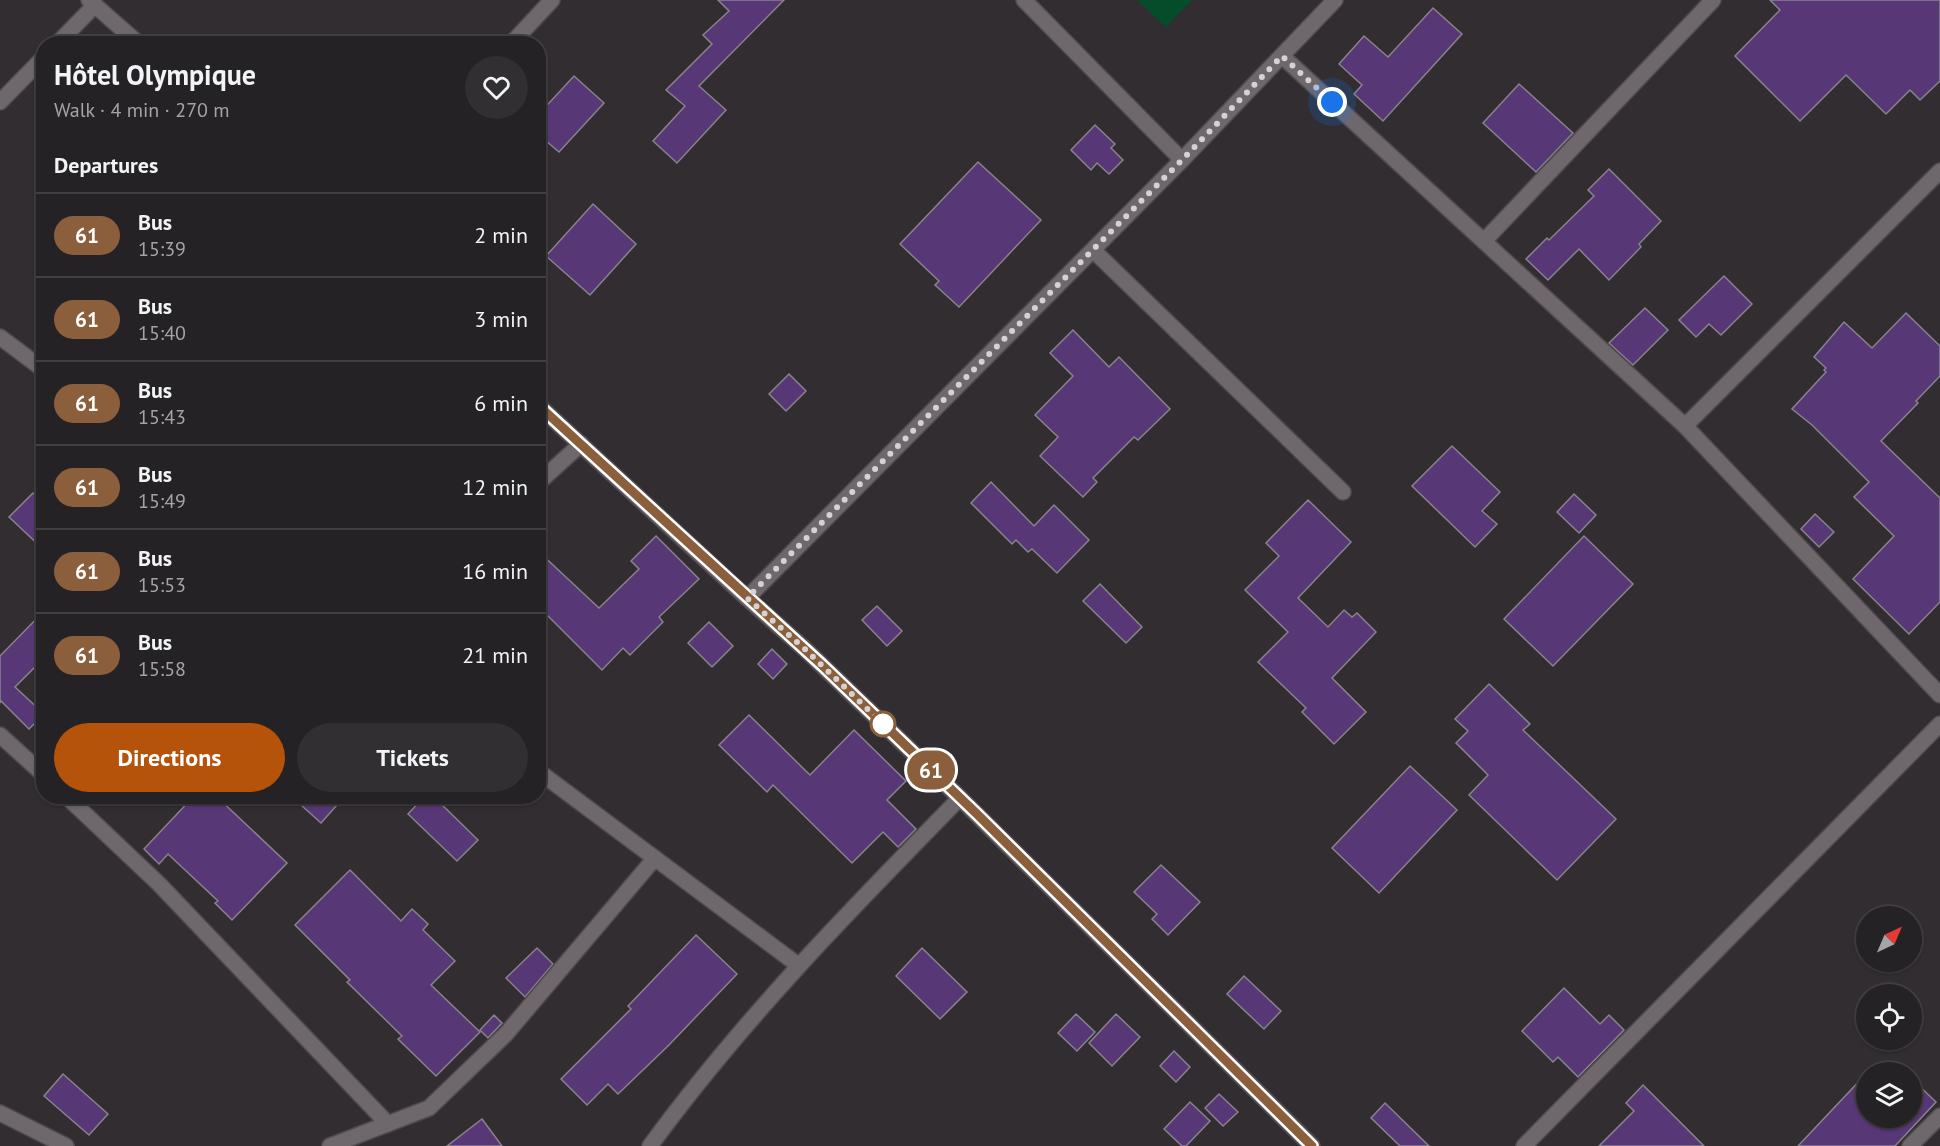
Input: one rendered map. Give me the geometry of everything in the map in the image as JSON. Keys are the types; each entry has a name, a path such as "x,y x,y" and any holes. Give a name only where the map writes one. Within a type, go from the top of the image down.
{"street":[{"path":"518,36 552,0"},
{"path":"1024,0 1182,160"},
{"path":"747,598 1182,160 1335,0"},
{"path":"1484,242 1713,0"},
{"path":"64,36 92,3 130,36"},
{"path":"1282,56 1685,426 1940,695"},
{"path":"0,102 36,65"},
{"path":"1685,426 1940,171"},
{"path":"1093,250 1343,492"},
{"path":"0,337 36,364"},
{"path":"546,412 807,651 960,798 1312,1146"},
{"path":"546,476 581,444"},
{"path":"1524,1146 1940,724"},
{"path":"0,735 36,769"},
{"path":"546,777 798,965"},
{"path":"650,1146 685,1098 798,965 960,798"},
{"path":"74,804 159,884 388,1124"},
{"path":"330,1146 429,1108 506,1035 655,858"},
{"path":"0,1113 66,1146"},
{"path":"1910,1146 1940,1116"}],"green space":[{"path":"1137,0 1192,0 1166,27"}],"building":[{"path":"718,0 784,0 699,86 726,110 677,163 653,141 685,106 666,90 712,44 703,35 729,11"},
{"path":"1770,0 1940,0 1940,81 1920,100 1910,90 1886,114 1846,75 1800,121 1735,56 1780,10"},
{"path":"1433,8 1462,34 1383,121 1354,94 1362,85 1339,64 1364,36 1388,57"},
{"path":"574,76 604,103 559,152 546,141 546,106"},
{"path":"1519,84 1573,133 1536,172 1483,123"},
{"path":"1095,125 1115,144 1111,148 1123,160 1109,174 1097,163 1091,170 1071,150"},
{"path":"978,162 1041,220 959,307 935,285 939,281 900,244"},
{"path":"1609,169 1661,221 1639,244 1641,247 1609,280 1579,249 1548,280 1526,259 1594,196 1588,190"},
{"path":"593,204 636,244 590,295 546,256"},
{"path":"1724,276 1752,304 1721,335 1709,324 1696,337 1679,320"},
{"path":"1645,308 1668,330 1633,365 1609,343"},
{"path":"1906,313 1940,346 1940,376 1916,401 1918,403 1881,441 1940,498 1940,602 1909,634 1853,579 1894,536 1854,497 1869,482 1812,425 1792,409 1826,372 1824,370 1826,368 1814,357 1844,322 1872,348"},
{"path":"1073,330 1109,367 1119,357 1170,409 1138,440 1134,437 1093,478 1097,482 1083,497 1040,456 1058,437 1035,415 1073,376 1050,353"},
{"path":"789,374 806,391 786,411 769,394"},
{"path":"1452,446 1500,492 1482,511 1497,524 1475,547 1412,486"},
{"path":"991,482 1034,526 1054,505 1089,540 1057,573 1032,549 1028,552 1016,540 1012,544 971,503"},
{"path":"33,493 36,496 36,542 9,517"},
{"path":"1574,494 1596,515 1579,533 1557,512"},
{"path":"1308,500 1351,542 1298,598 1328,627 1344,610 1352,617 1357,613 1376,632 1332,678 1366,712 1334,744 1302,712 1306,708 1258,662 1288,632 1245,590 1279,556 1266,543"},
{"path":"1815,514 1834,532 1819,547 1801,529"},
{"path":"656,536 699,579 659,617 663,622 630,655 623,648 602,670 546,614 546,558 599,608 639,569 631,561"},
{"path":"1584,536 1633,584 1553,666 1504,619"},
{"path":"1100,584 1142,627 1126,643 1083,601"},
{"path":"877,606 902,631 887,646 862,620"},
{"path":"36,619 36,666 15,687 36,707 36,722 29,729 1,701 0,703 0,656"},
{"path":"709,622 733,646 712,667 688,643"},
{"path":"772,649 787,664 773,679 758,664"},
{"path":"1489,684 1530,724 1523,730 1616,819 1557,880 1469,795 1488,775 1456,743 1468,731 1455,719"},
{"path":"749,715 810,775 854,730 906,781 887,800 916,829 898,847 883,832 852,863 773,785 767,792 719,745"},
{"path":"1410,766 1457,810 1379,893 1332,848"},
{"path":"186,804 224,804 287,863 232,920 215,903 218,901 168,854 159,864 144,849"},
{"path":"300,804 338,804 321,823"},
{"path":"417,804 441,804 478,840 457,861 408,814"},
{"path":"1161,865 1200,902 1168,935 1152,919 1157,914 1134,892"},
{"path":"350,870 401,921 412,909 428,924 423,930 455,961 431,985 480,1032 436,1076 398,1039 402,1036 347,982 350,980 295,925"},
{"path":"696,935 737,974 618,1094 608,1084 587,1105 561,1079 631,1009 628,1006"},
{"path":"537,948 553,964 525,997 506,978"},
{"path":"922,948 967,992 940,1019 896,976"},
{"path":"1244,976 1281,1011 1264,1029 1227,994"},
{"path":"1564,988 1600,1024 1609,1015 1624,1030 1578,1077 1558,1057 1553,1062 1522,1031"},
{"path":"1076,1014 1095,1032 1077,1051 1058,1033"},
{"path":"1116,1014 1140,1037 1112,1066 1089,1043"},
{"path":"494,1015 502,1023 488,1038 480,1030"},
{"path":"1174,1051 1190,1067 1176,1082 1160,1066"},
{"path":"63,1074 108,1114 89,1135 44,1096"},
{"path":"1643,1085 1704,1146 1599,1146 1634,1111 1626,1103"},
{"path":"1856,1085 1856,1128 1912,1128 1895,1146 1798,1146"},
{"path":"1922,1089 1936,1102 1922,1117"},
{"path":"1219,1094 1238,1112 1223,1126 1205,1108"},
{"path":"1190,1102 1210,1121 1186,1146 1182,1146 1164,1129"},
{"path":"1385,1103 1429,1146 1400,1146 1371,1118"},
{"path":"482,1119 502,1146 447,1146"}],"bus line":[{"name":"61","path":"546,412 822,665 977,814 1312,1146"}],"route":[{"path":"883,724 807,651 747,598 1182,160 1282,56 1332,102"}]}
